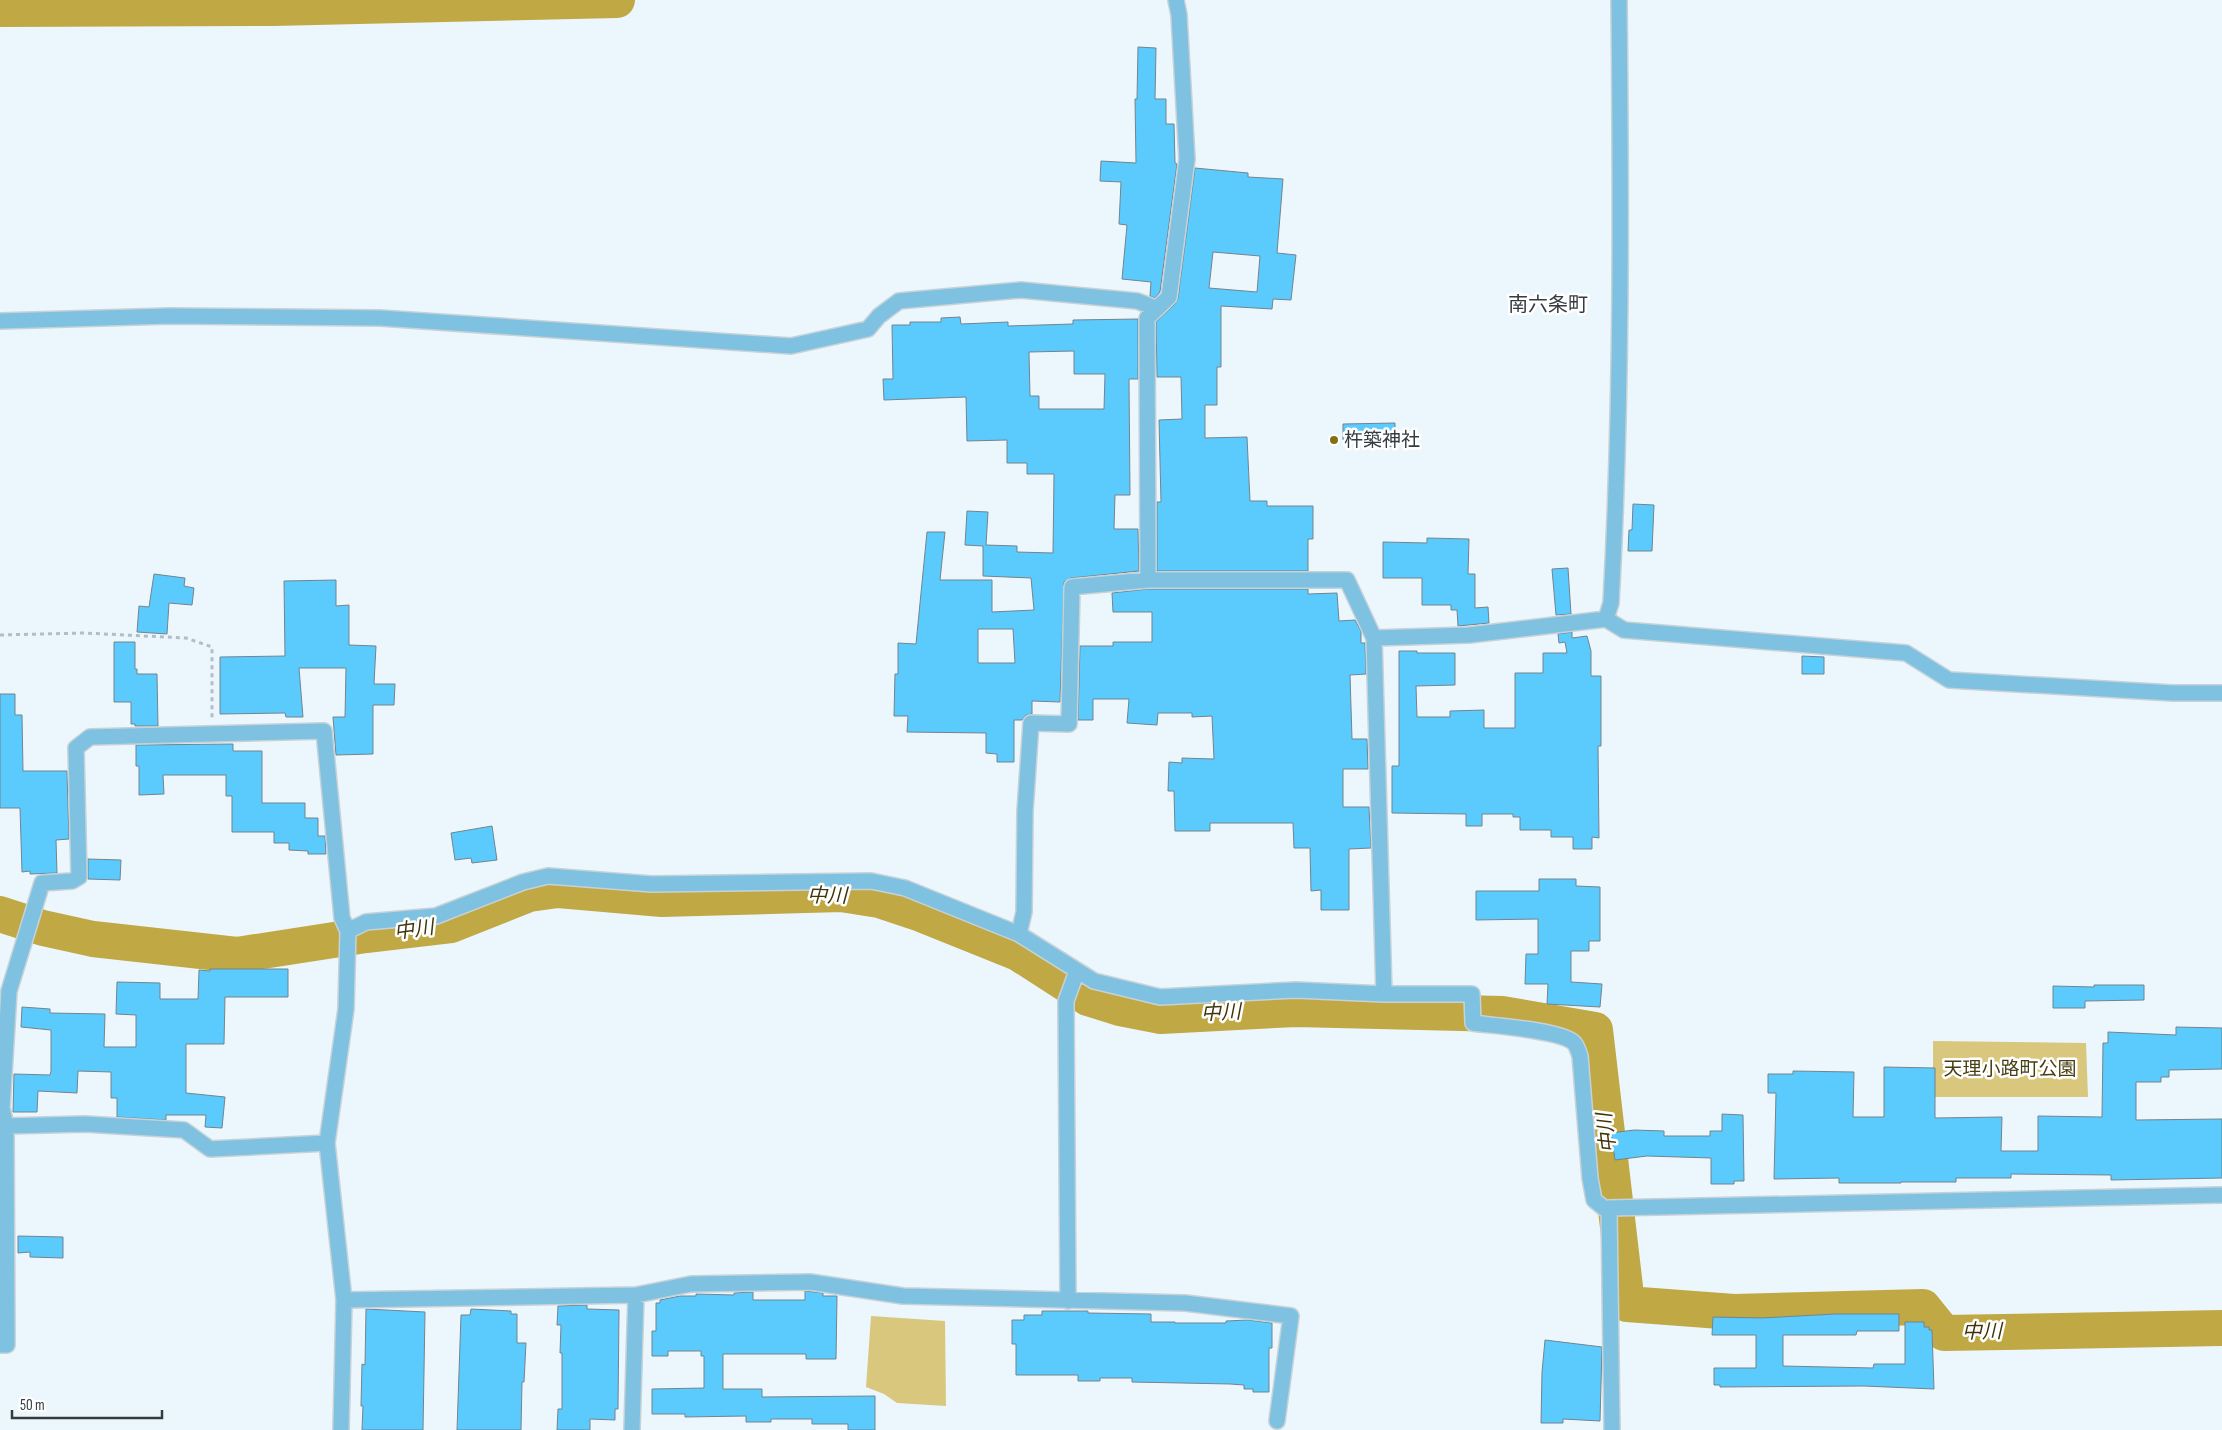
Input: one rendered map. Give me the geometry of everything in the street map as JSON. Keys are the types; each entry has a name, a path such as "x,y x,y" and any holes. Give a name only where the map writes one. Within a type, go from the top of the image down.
{"street":[{"path":"1148,580 1147,318 1169,297 1187,159 1179,15 1176,0"},
{"path":"1606,620 1611,603 1617,496 1621,284 1619,0"},
{"path":"0,322 169,316 380,318 791,346 868,329 879,316 899,301 1021,290 1137,301 1156,308"},
{"path":"1019,934 1024,912 1025,811 1032,723 1069,724 1072,587 1148,580 1347,580 1374,638 1384,994"},
{"path":"1374,638 1469,635 1606,620 1624,630 1906,653 1950,680 2172,693 2222,693"},
{"path":"0,1345 7,1345 6,1126 2,1108 3,1048 9,991 42,882 72,881 79,876 76,748 90,737 324,731 342,918 348,931 346,1009 327,1143 344,1300 341,1430"},
{"path":"348,931 366,922 436,916 523,882 548,876 652,884 871,881 905,888 1019,934 1094,981 1160,998 1296,990 1384,994 1472,994 1473,1023 1566,1037 1575,1043 1580,1056 1590,1178 1594,1200 1605,1209 2222,1195"},
{"path":"1068,1302 1066,1002 1077,971"},
{"path":"6,1126 85,1124 184,1130 210,1149 327,1143"},
{"path":"1609,1208 1612,1430"},
{"path":"344,1300 636,1295 691,1284 810,1282 903,1296 1185,1304 1291,1316 1276,1421"},
{"path":"632,1430 636,1295"}],"path":[{"path":"0,635 84,633 186,638 212,648 213,735"}],"green space":[{"name":"天理小路町公園","path":"1933,1041 2086,1043 2088,1097 1933,1097"},
{"path":"871,1316 945,1321 946,1406 897,1403 884,1394 866,1387"}],"building":[{"path":"1138,47 1156,48 1155,99 1166,99 1166,124 1174,124 1175,163 1177,164 1160,292 1155,298 1150,296 1151,282 1122,279 1127,225 1119,224 1121,182 1100,181 1101,161 1136,163 1135,99 1137,99"},
{"path":"1195,168 1248,173 1248,177 1283,179 1277,253 1296,255 1291,300 1273,299 1272,309 1221,306 1221,367 1217,367 1217,405 1205,405 1205,438 1247,437 1250,501 1267,501 1267,506 1313,506 1313,539 1308,539 1308,571 1157,571 1157,502 1161,502 1159,420 1182,419 1181,377 1157,377 1156,322 1175,304 1178,298","holes":["1213,252 1260,256 1257,292 1209,288"]},
{"path":"960,317 961,324 1008,322 1008,326 1073,324 1073,320 1138,319 1138,379 1129,379 1130,495 1115,495 1114,529 1138,529 1139,571 1071,578 1064,582 1060,702 1032,701 1032,714 1026,715 1022,720 1014,720 1014,762 997,762 997,754 986,753 986,733 907,732 908,716 894,716 895,674 898,674 898,643 916,644 927,532 945,532 940,580 992,580 992,612 1034,610 1031,578 983,576 983,546 965,545 967,511 988,512 986,545 1017,546 1017,552 1053,553 1054,474 1027,474 1027,463 1007,463 1007,440 967,441 966,397 884,400 883,379 893,379 892,325 910,325 910,322 941,322 941,318","holes":["1074,351 1074,374 1105,374 1104,409 1039,409 1039,396 1030,396 1029,352","978,629 1013,629 1015,663 978,663"]},
{"path":"1395,423 1395,446 1378,448 1377,439 1343,440 1343,424"},
{"path":"1633,504 1654,505 1652,551 1628,551 1629,530 1632,530"},
{"path":"1427,538 1469,539 1468,574 1475,574 1475,608 1488,607 1489,623 1458,626 1457,610 1451,610 1451,605 1422,605 1422,578 1383,578 1383,542 1427,543"},
{"path":"1568,568 1571,614 1556,615 1552,569"},
{"path":"154,574 185,578 184,586 194,588 192,605 169,603 167,634 137,632 139,606 149,607"},
{"path":"336,580 336,606 349,605 349,645 376,646 374,684 395,684 394,705 373,705 373,754 336,755 333,717 345,717 346,668 299,668 303,717 286,717 285,713 220,714 220,657 285,656 284,581"},
{"path":"1148,589 1308,589 1308,594 1337,593 1339,621 1355,620 1361,631 1361,643 1365,643 1366,674 1350,675 1352,739 1367,739 1368,769 1343,769 1343,807 1369,807 1371,848 1349,849 1349,910 1321,910 1321,890 1311,891 1310,848 1294,848 1293,823 1210,823 1210,831 1175,831 1174,791 1168,791 1169,762 1182,763 1182,758 1214,759 1212,716 1192,717 1192,713 1158,713 1157,725 1127,723 1129,699 1093,699 1093,720 1078,720 1080,646 1113,646 1113,642 1152,642 1152,612 1113,612 1112,593"},
{"path":"1572,632 1572,638 1587,636 1591,651 1591,676 1601,676 1601,746 1598,746 1599,838 1592,837 1592,849 1573,849 1573,837 1551,837 1551,830 1520,830 1520,817 1513,817 1513,814 1482,814 1482,826 1466,826 1466,814 1392,813 1392,766 1399,766 1399,651 1455,653 1455,685 1416,686 1417,717 1450,717 1450,711 1484,710 1484,728 1515,728 1515,673 1543,673 1543,653 1567,653 1565,642 1559,643 1558,634"},
{"path":"114,642 135,642 135,669 137,669 137,674 157,674 158,726 135,726 135,724 131,724 131,702 114,702"},
{"path":"1802,656 1824,657 1824,674 1802,674"},
{"path":"0,694 15,694 15,715 22,715 23,771 67,771 69,839 56,840 57,873 30,874 30,871 22,872 20,808 0,808"},
{"path":"233,744 233,751 262,751 262,803 305,803 305,818 318,818 318,836 325,836 326,854 308,854 308,851 289,850 289,843 274,843 274,832 232,832 232,796 226,796 226,775 163,775 164,794 139,795 139,766 136,766 136,745"},
{"path":"492,826 497,860 472,863 471,858 455,860 451,833"},
{"path":"88,859 121,860 120,880 88,879"},
{"path":"1539,879 1576,879 1576,886 1600,887 1600,941 1589,941 1589,951 1571,951 1571,982 1602,984 1600,1007 1547,1004 1548,984 1525,984 1526,954 1538,954 1538,919 1476,920 1476,891 1539,891"},
{"path":"210,969 288,969 288,997 225,997 224,1044 186,1044 186,1093 225,1097 222,1128 205,1127 206,1115 166,1115 166,1120 117,1117 117,1098 111,1098 111,1072 78,1071 77,1093 38,1091 37,1112 13,1112 14,1074 50,1075 51,1071 51,1030 21,1027 22,1007 50,1009 50,1013 105,1014 104,1047 136,1047 136,1015 116,1014 117,982 160,983 160,999 198,999 199,970 210,971"},
{"path":"2094,985 2144,985 2144,1000 2085,1001 2085,1008 2053,1008 2053,986 2094,987"},
{"path":"2176,1027 2222,1028 2222,1069 2169,1070 2169,1077 2161,1077 2161,1082 2136,1082 2136,1120 2222,1119 2222,1178 2111,1180 2111,1175 2011,1174 2011,1178 1956,1178 1956,1182 1839,1183 1839,1178 1774,1179 1776,1093 1768,1093 1768,1074 1793,1074 1793,1071 1854,1072 1853,1117 1884,1117 1884,1067 1935,1068 1935,1118 2002,1117 2001,1151 2038,1151 2038,1116 2102,1117 2103,1043 2108,1043 2108,1032 2176,1035"},
{"path":"1722,1114 1743,1115 1744,1181 1734,1181 1734,1184 1711,1184 1711,1158 1647,1156 1615,1160 1611,1133 1634,1130 1664,1131 1664,1136 1710,1136 1710,1131 1722,1131"},
{"path":"18,1236 63,1237 63,1258 30,1257 30,1252 18,1253"},
{"path":"805,1291 823,1293 823,1296 837,1296 836,1359 806,1359 806,1354 723,1354 723,1389 762,1389 762,1397 875,1396 875,1430 848,1430 848,1424 812,1424 812,1419 771,1419 771,1422 746,1422 746,1416 685,1417 685,1414 652,1414 652,1389 704,1388 704,1356 701,1356 701,1351 668,1351 668,1356 652,1356 652,1331 656,1331 656,1303 660,1303 660,1300 680,1296 696,1296 696,1294 734,1295 734,1293 753,1292 753,1300 805,1300"},
{"path":"587,1305 587,1309 619,1310 618,1409 615,1409 615,1420 590,1419 590,1430 557,1430 558,1409 562,1409 561,1325 557,1325 558,1306"},
{"path":"366,1309 425,1312 423,1430 362,1430 362,1364 365,1365"},
{"path":"471,1309 511,1311 511,1314 517,1314 517,1343 526,1343 524,1382 522,1382 521,1430 457,1430 461,1315 470,1315"},
{"path":"1042,1311 1151,1314 1151,1322 1226,1323 1226,1321 1248,1320 1272,1323 1272,1348 1269,1348 1269,1392 1253,1392 1253,1389 1244,1389 1244,1385 1230,1384 1132,1382 1132,1378 1100,1378 1100,1381 1078,1381 1078,1375 1016,1375 1016,1344 1012,1344 1012,1320 1024,1320 1024,1315 1042,1315"},
{"path":"1835,1314 1899,1314 1899,1331 1857,1331 1856,1335 1783,1335 1783,1366 1873,1368 1874,1364 1905,1364 1905,1322 1924,1322 1924,1327 1929,1327 1929,1330 1932,1330 1934,1389 1864,1386 1720,1387 1720,1385 1714,1385 1714,1368 1756,1368 1756,1335 1712,1335 1713,1317 1762,1318"},
{"path":"1545,1340 1602,1347 1600,1421 1563,1419 1563,1423 1541,1423"}],"waterway":[{"path":"0,9 273,8 617,0"},
{"name":"中川","path":"0,914 43,928 93,939 237,955 366,935 451,925 529,894 558,890 662,899 841,894 879,900 921,914 1018,953 1088,998 1120,1008 1161,1016 1296,1009 1502,1014 1595,1030 1627,1304 1734,1312 1923,1307 1944,1333 2222,1328"}],"place":[{"name":"杵築神社","path":"1334,440"}],"district":[{"name":"南六条町","path":"1548,305"}]}
